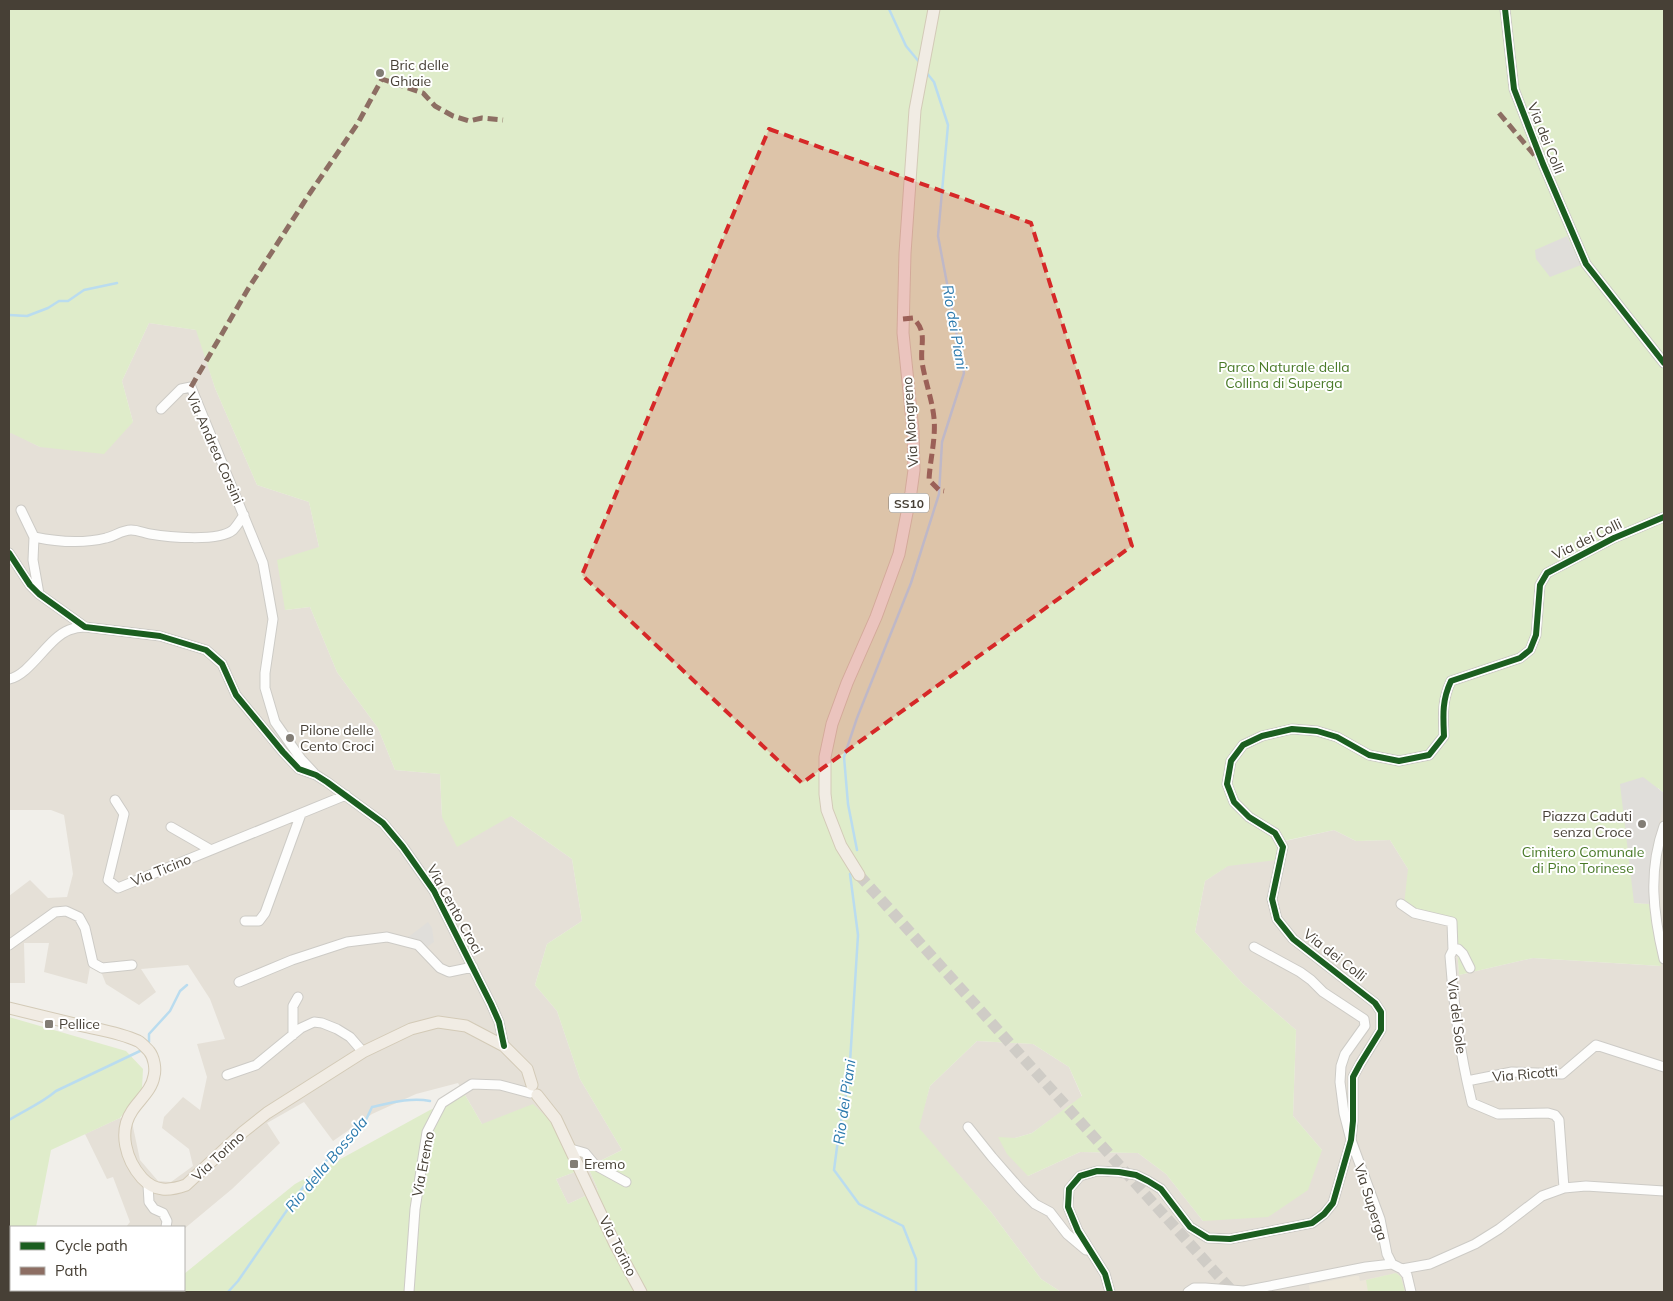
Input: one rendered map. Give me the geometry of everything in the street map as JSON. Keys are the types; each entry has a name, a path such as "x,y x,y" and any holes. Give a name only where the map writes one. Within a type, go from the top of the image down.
{"main road":[{"name":"Via Mongreno","path":"859,875 840,846 827,810 825,757 832,724 847,683 876,617 899,554 911,492 914,470 913,438 904,358 903,319 905,253 915,110 934,9"},
{"path":"9,1008 111,1032 140,1042 151,1053 155,1068 154,1078 150,1087 132,1111 125,1134 130,1160 136,1171 148,1185"},
{"name":"Via Torino","path":"148,1185 163,1190 186,1185 243,1132 267,1113 364,1052 411,1029 438,1022 466,1026 504,1046 527,1069 533,1091 556,1119 615,1244 641,1292"}],"street":[{"name":"Via dei Colli","path":"1505,9 1514,89 1542,164 1586,264 1664,363"},
{"name":"Via Andrea Corsini","path":"161,409 181,388 191,387 263,563 273,619 265,672 265,688 275,722 316,775"},
{"path":"21,510 34,538 33,560 39,594"},
{"name":"Via Andrea Corsini","path":"34,538 78,543 134,530 176,538 198,538 232,531 244,515"},
{"name":"Via dei Colli","path":"1110,1292 1105,1274 1078,1231 1068,1207 1069,1189 1080,1176 1097,1171 1136,1175 1161,1189 1190,1227 1208,1238 1230,1239 1312,1223 1324,1214 1333,1203 1351,1140 1353,1077 1381,1030 1381,1012 1375,1003 1293,939 1277,919 1272,899 1283,847 1274,833 1249,817 1234,802 1228,784 1231,761 1243,746 1262,736 1292,729 1317,731 1337,737 1369,755 1399,761 1429,755 1444,736 1444,694 1451,681 1520,658 1530,650 1536,635 1540,585 1547,573 1614,538 1664,517"},
{"name":"Via Cento Croci","path":"9,553 30,585 39,594 85,627 160,636 206,650 222,664 236,695 299,769 316,775 383,823 425,877 473,967 499,1022 504,1046"},
{"path":"9,680 26,669 59,636 70,629 85,627"},
{"name":"Via Ticino","path":"115,800 124,814 108,880 118,888 346,796"},
{"path":"245,921 260,921 265,913 301,814"},
{"path":"1664,826 1656,852 1653,895 1661,932 1664,959"},
{"name":"Via Ticino","path":"172,827 211,850"},
{"name":"Via del Sole","path":"1401,904 1414,913 1452,922 1453,950 1450,956 1453,996 1467,1081"},
{"path":"9,945 55,912 66,911 79,917 85,928 92,963 102,968 132,964"},
{"path":"239,982 292,960 347,942 387,937 418,945 440,968 449,972 473,967"},
{"name":"Via Superga","path":"1254,947 1300,972 1323,992 1364,1019 1365,1026 1345,1054 1341,1066 1340,1082 1344,1113 1351,1140 1380,1220 1387,1254 1392,1264"},
{"name":"Via del Sole","path":"1453,950 1458,949 1463,954 1470,968"},
{"path":"293,1035 292,1006 298,997"},
{"path":"227,1075 256,1065 301,1028 314,1022 337,1029 350,1037 364,1052"},
{"name":"Via Ricotti","path":"1467,1081 1512,1072 1562,1074 1596,1045 1664,1067"},
{"path":"1467,1081 1472,1103 1498,1114 1548,1113 1555,1115 1559,1120 1564,1188"},
{"name":"Via Eremo","path":"409,1292 415,1209 427,1132 442,1103 472,1084 500,1085 533,1091"},
{"path":"968,1127 1020,1189 1035,1204 1050,1212 1068,1234 1091,1253"},
{"path":"571,1149 585,1153 595,1165 626,1182"},
{"path":"148,1185 150,1202 154,1209 162,1213 167,1221 166,1226"},
{"path":"1402,1269 1430,1264 1475,1244 1542,1196 1564,1188 1586,1186 1664,1191"},
{"path":"1188,1292 1194,1288 1244,1291 1282,1285 1326,1274 1392,1264 1402,1269 1407,1275 1411,1292"}],"highlighted area":[{"path":"769,129 1031,223 1132,546 802,783 582,575"}],"shaded area":[{"path":"1567,236 1581,265 1550,277 1536,259 1535,250"},
{"path":"149,323 197,330 215,388 257,485 309,502 319,547 285,610 310,607 337,672 378,728 395,770 440,774 442,817 511,816 572,859 582,921 547,944 535,985 557,1011 580,1079 622,1150 588,1167 598,1190 568,1204 556,1179 575,1172 482,1124 458,1083 416,1094 372,1114 333,1141 304,1102 267,1123 280,1143 232,1189 185,1228 185,1226 127,1226 130,1222 113,1177 107,1179 85,1134 120,1118 132,1122 140,1160 158,1181 171,1182 193,1166 189,1149 162,1128 164,1117 183,1097 200,1110 207,1077 197,1044 225,1039 210,999 188,965 141,969 156,992 139,1005 106,984 102,974 90,967 87,984 44,972 49,943 24,943 25,983 9,983 9,896 30,880 48,898 67,897 73,874 64,815 51,810 9,810 9,434 11,432 40,447 133,422 122,381"},
{"name":"Piazza Caduti senza Croce","path":"1643,777 1664,793 1664,803 1654,844 1656,904 1634,903 1620,784"},
{"path":"1664,793 1664,1292 1061,1292 1041,1279 991,1212 918,1128 930,1086 977,1041 1033,1044 1069,1067 1082,1097 1032,1133 1015,1138 1028,1176 1080,1152 1138,1153 1166,1174 1203,1221 1322,1150 1293,1116 1296,1030 1243,984 1195,932 1205,881 1254,848 1334,830 1356,841 1390,840 1408,869 1455,920 1459,975 1533,958 1660,966 1649,904 1634,903"},
{"path":"428,922 432,928 434,942 427,947 407,938"},
{"path":"1396,1273 1401,1277 1405,1292 1310,1292 1309,1285 1355,1276 1359,1276 1360,1281"}],"green space":[{"path":"9,9 1664,9 1664,793 1658,788 1634,903 1649,904 1661,966 1533,958 1459,975 1455,920 1426,916 1404,905 1408,869 1390,840 1356,841 1334,830 1279,842 1284,859 1228,866 1205,881 1195,932 1243,984 1296,1030 1293,1116 1322,1150 1308,1190 1268,1217 1203,1221 1166,1174 1138,1153 1080,1152 1028,1176 1007,1154 998,1137 1015,1138 1032,1133 1082,1096 1069,1067 1033,1044 977,1041 930,1086 919,1128 991,1212 1041,1279 1061,1292 173,1292 185,1291 185,1273 295,1184 430,1110 465,1095 482,1124 533,1104 553,1123 575,1172 556,1179 568,1204 598,1190 588,1167 622,1150 580,1079 557,1011 535,985 547,944 582,921 572,859 511,816 457,847 442,817 440,774 395,770 378,728 337,672 310,607 285,610 277,560 319,547 309,502 257,485 215,388 196,330 149,323 122,381 133,422 104,454 40,447 11,433 9,434"},
{"path":"9,1017 126,1051 143,1069 142,1089 120,1118 51,1150 36,1226 10,1226 9,1269"},
{"path":"1396,1273 1401,1277 1405,1292 1368,1292 1366,1280"}],"waterway":[{"name":"Rio dei Piani","path":"889,9 906,46 920,63"},
{"name":"Rio dei Piani","path":"857,850 848,804 844,757 857,718 911,583 939,494 942,442 964,373 938,236 948,125 934,82 926,72"},
{"path":"9,315 27,316 48,308 59,301 68,301 84,290 117,283"},
{"name":"Rio dei Piani","path":"850,874 858,935 849,1078 834,1170 859,1204 903,1226 916,1259 916,1292"},
{"path":"149,1042 149,1034 170,1011 180,991 187,985"},
{"path":"9,1120 56,1091 140,1051"},
{"name":"Rio della Bossola","path":"228,1292 238,1281 301,1190 321,1166 364,1124 372,1107 408,1100 430,1101"}],"tunnel":[{"path":"859,875 1233,1292"}],"marked path":[{"path":"191,387 248,289 358,123 382,79 423,93 435,106 453,116 469,121 482,118 503,120"},
{"path":"1499,113 1536,157"},
{"path":"903,319 913,318 918,323 922,333 922,362 934,418 934,441 929,480 939,490 944,491"}],"cycle path":[{"path":"1505,9 1514,89 1543,164 1586,264 1664,363"},
{"path":"1110,1292 1105,1274 1078,1231 1068,1207 1069,1189 1080,1176 1097,1171 1136,1175 1161,1189 1190,1227 1208,1238 1230,1239 1312,1223 1324,1214 1333,1203 1351,1140 1353,1077 1381,1030 1381,1012 1375,1003 1293,939 1277,919 1272,899 1283,847 1275,833 1249,817 1234,802 1227,784 1231,761 1243,745 1262,736 1292,729 1317,731 1337,737 1369,755 1399,761 1429,755 1444,736 1443,714 1451,681 1520,658 1530,650 1536,635 1540,585 1547,573 1614,538 1664,517"},
{"path":"9,553 30,585 39,594 85,627 160,636 206,650 222,664 236,695 299,769 316,775 327,782 383,823 403,847 434,891 491,1004 499,1022 504,1046"}],"place":[{"name":"Bric delle Ghiaie","path":"380,73"},
{"name":"Pilone delle Cento Croci","path":"290,738"},
{"name":"Piazza Caduti senza Croce","path":"1642,824"},
{"name":"Pellice","path":"49,1024"},
{"name":"Eremo","path":"574,1164"}],"park label":[{"name":"Parco Naturale della Collina di Superga","path":"1284,376"},
{"name":"Cimitero Comunale di Pino Torinese","path":"1583,860"}]}
